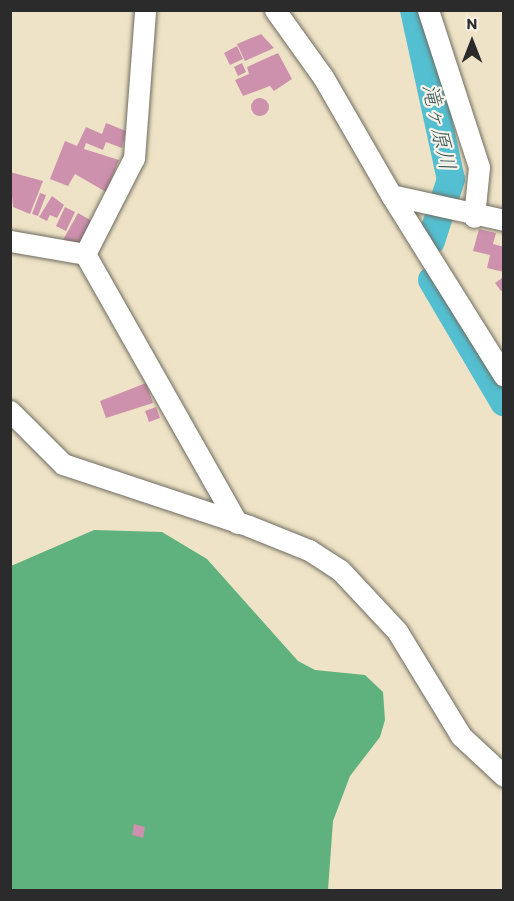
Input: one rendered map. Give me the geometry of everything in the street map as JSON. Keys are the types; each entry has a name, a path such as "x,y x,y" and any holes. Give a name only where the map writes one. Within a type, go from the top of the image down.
{"street":[{"path":"85,254 134,158 146,10"},
{"path":"275,10 323,77 392,195 504,376"},
{"path":"428,10 479,167 474,217"},
{"path":"392,195 474,217 504,220"},
{"path":"10,241 85,254"},
{"path":"85,254 237,523"},
{"path":"10,411 63,464 309,550 365,592 397,630 461,736 504,776"}],"green space":[{"path":"94,530 162,532 207,559 298,661 315,670 365,675 383,692 385,720 380,737 350,776 333,821 328,890 11,890 11,566"}],"building":[{"path":"261,34 274,48 245,61 237,44"},
{"path":"237,46 243,59 230,65 224,53"},
{"path":"278,53 292,79 274,91 270,86 243,96 235,80 249,74 247,67"},
{"path":"242,63 246,72 238,76 234,67"},
{"path":"260,98 266,101 269,107 266,113 260,116 254,113 251,107 254,101"},
{"path":"106,123 126,131 122,148 106,142 103,150 86,143 84,149 119,160 106,192 75,174 68,186 50,179 65,141 77,146 86,127 102,134"},
{"path":"10,172 43,181 30,214 13,207"},
{"path":"40,193 46,195 38,216 32,214"},
{"path":"52,196 64,205 57,218 50,215 47,221 39,217"},
{"path":"65,207 75,212 66,231 56,226"},
{"path":"78,213 92,221 78,248 63,240"},
{"path":"479,229 496,233 493,244 504,247 504,272 487,268 490,255 473,251"},
{"path":"502,278 504,289 501,291 495,283"},
{"path":"146,383 153,403 106,418 100,401"},
{"path":"156,407 160,418 149,422 145,411"},
{"path":"134,824 145,827 143,838 132,835"}],"waterway":[{"name":"滝ヶ原川","path":"414,10 451,179 431,241"},
{"name":"滝ヶ原川","path":"432,280 504,402"}]}
